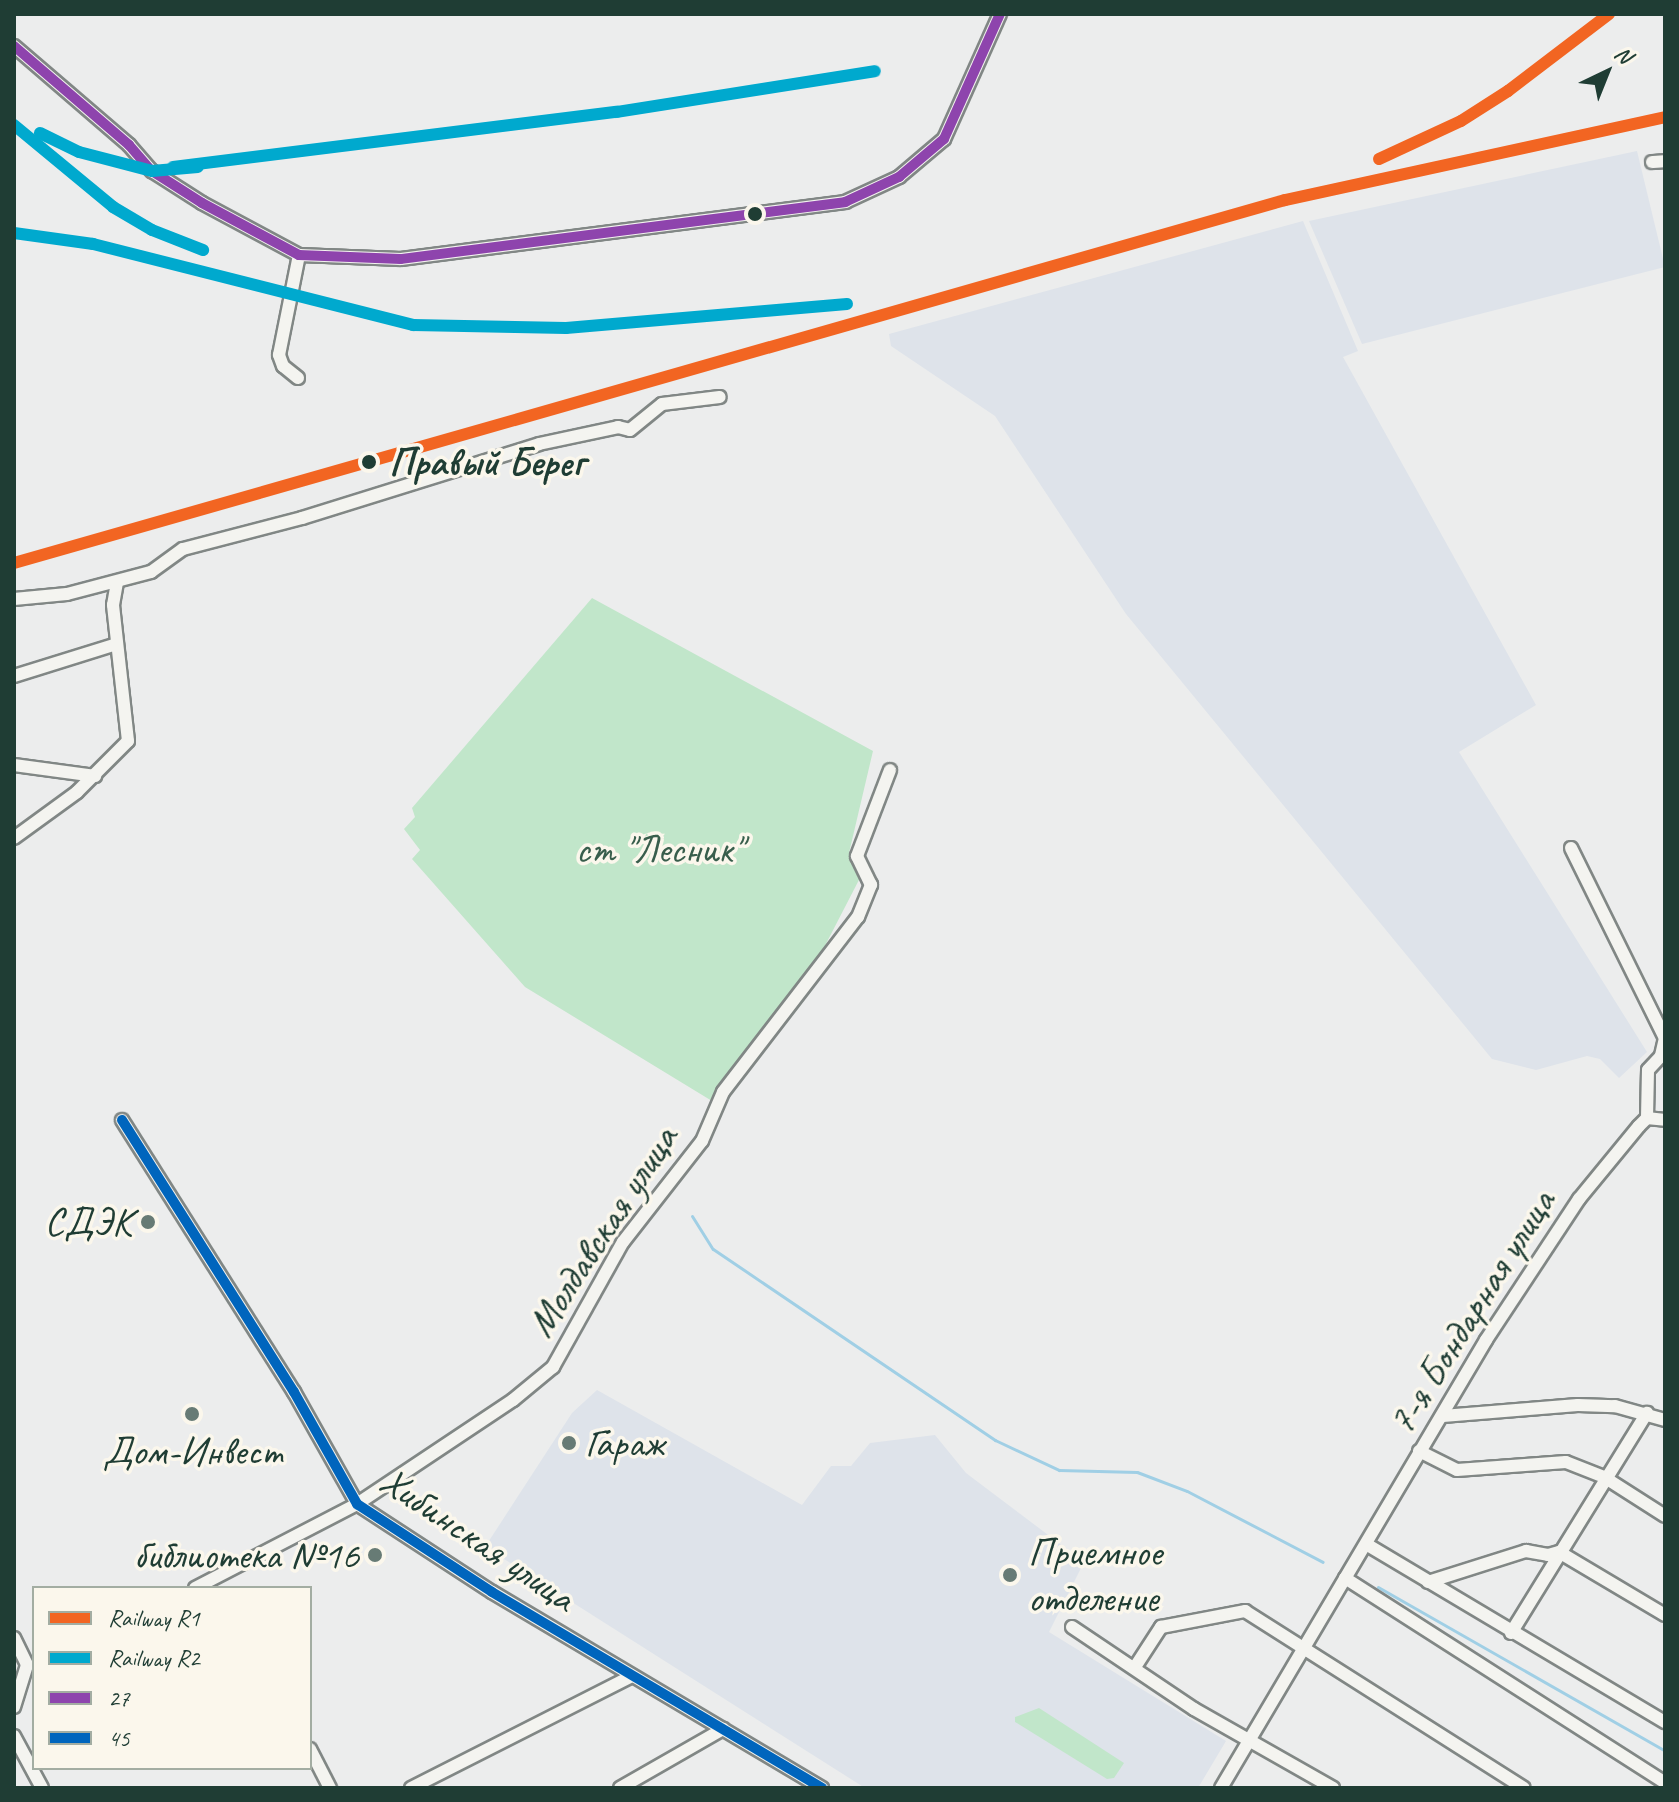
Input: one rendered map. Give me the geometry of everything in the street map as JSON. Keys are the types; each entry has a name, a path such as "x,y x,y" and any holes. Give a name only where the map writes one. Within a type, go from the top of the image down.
{"street":[{"path":"14,46 129,145 152,171 299,255 401,259 845,202 899,177 944,139 1000,14"},
{"path":"298,378 283,366 279,355 299,255"},
{"path":"14,599 67,594 117,582 151,572 183,549 302,518 539,444 618,427 630,430 662,404 720,397"},
{"path":"14,838 95,776 123,748 129,733 113,605 117,582"},
{"path":"14,676 117,644"},
{"path":"14,765 95,776"},
{"name":"Молдавская улица","path":"199,1586 357,1504 513,1400 553,1367 623,1242 702,1141 723,1092 858,917 871,885 857,856 890,770"},
{"path":"1571,848 1665,1038 1661,1056 1648,1070 1647,1118 1665,1120"},
{"name":"7-я Бондарная улица","path":"1221,1788 1419,1451 1579,1199 1647,1118"},
{"name":"Хибинская улица","path":"122,1120 294,1392 357,1504 632,1676 822,1788"},
{"path":"1443,1416 1578,1405 1647,1413 1665,1420"},
{"path":"1511,1633 1604,1477 1647,1413"},
{"path":"1419,1451 1448,1469 1557,1461 1604,1477 1665,1516"},
{"path":"1366,1544 1665,1722"},
{"path":"1428,1582 1526,1551 1548,1555 1559,1552 1665,1615"},
{"path":"218,1576 224,1586"},
{"path":"1345,1578 1665,1783"},
{"path":"1135,1667 1161,1627 1238,1612 1253,1614 1524,1788"},
{"path":"1072,1627 1194,1709 1249,1737 1333,1788"},
{"path":"14,1638 27,1660 14,1707"},
{"path":"411,1788 632,1676"},
{"path":"620,1788 642,1783 723,1729"},
{"path":"14,1736 32,1769"},
{"path":"312,1753 330,1788"},
{"path":"32,1770 42,1788"}],"shaded area":[{"path":"1637,151 1665,267 1362,344 1309,221"},
{"path":"1303,221 1358,351 1343,357 1536,705 1459,752 1647,1052 1619,1078 1600,1059 1587,1056 1536,1070 1492,1059 1126,614 995,416 891,346 889,334"},
{"path":"597,1390 802,1505 831,1466 851,1466 870,1443 935,1435 966,1473 1084,1562 1049,1632 1226,1741 1198,1788 865,1788 485,1547 572,1413"}],"green space":[{"name":"ст \"Лесник\"","path":"592,598 873,751 849,853 861,876 814,967 712,1101 525,987 412,859 420,850 404,829 415,817 412,808"},
{"path":"1039,1708 1124,1763 1114,1778 1107,1779 1015,1722 1015,1717"}],"waterway":[{"path":"692,1216 713,1249 995,1440 1059,1470 1137,1472 1187,1491 1323,1562"},
{"path":"1378,1587 1665,1751"}],"rail line":[{"name":"R1","path":"1379,159 1461,121 1508,91 1609,14"},
{"name":"R2","path":"173,167 617,112 875,71"},
{"name":"R1","path":"14,563 1285,200 1665,117"},
{"name":"R2","path":"14,125 113,207 152,230 203,250"},
{"name":"R2","path":"40,133 79,152 152,171 198,167"},
{"name":"R2","path":"14,233 93,244 413,325 566,328 847,304"}],"transit line":[{"name":"27","path":"14,46 129,145 152,171 202,203 299,255 401,259 845,202 899,177 944,139 1000,14"},
{"name":"45","path":"122,1120 294,1392 357,1504 492,1592 822,1788"}],"place":[{"name":"Правый Берег","path":"369,462"},
{"name":"СДЭК","path":"148,1222"},
{"name":"Дом-Инвест","path":"192,1414"},
{"name":"Гараж","path":"569,1443"},
{"name":"библиотека №16","path":"375,1555"},
{"name":"Приемное отделение","path":"1010,1575"}]}
